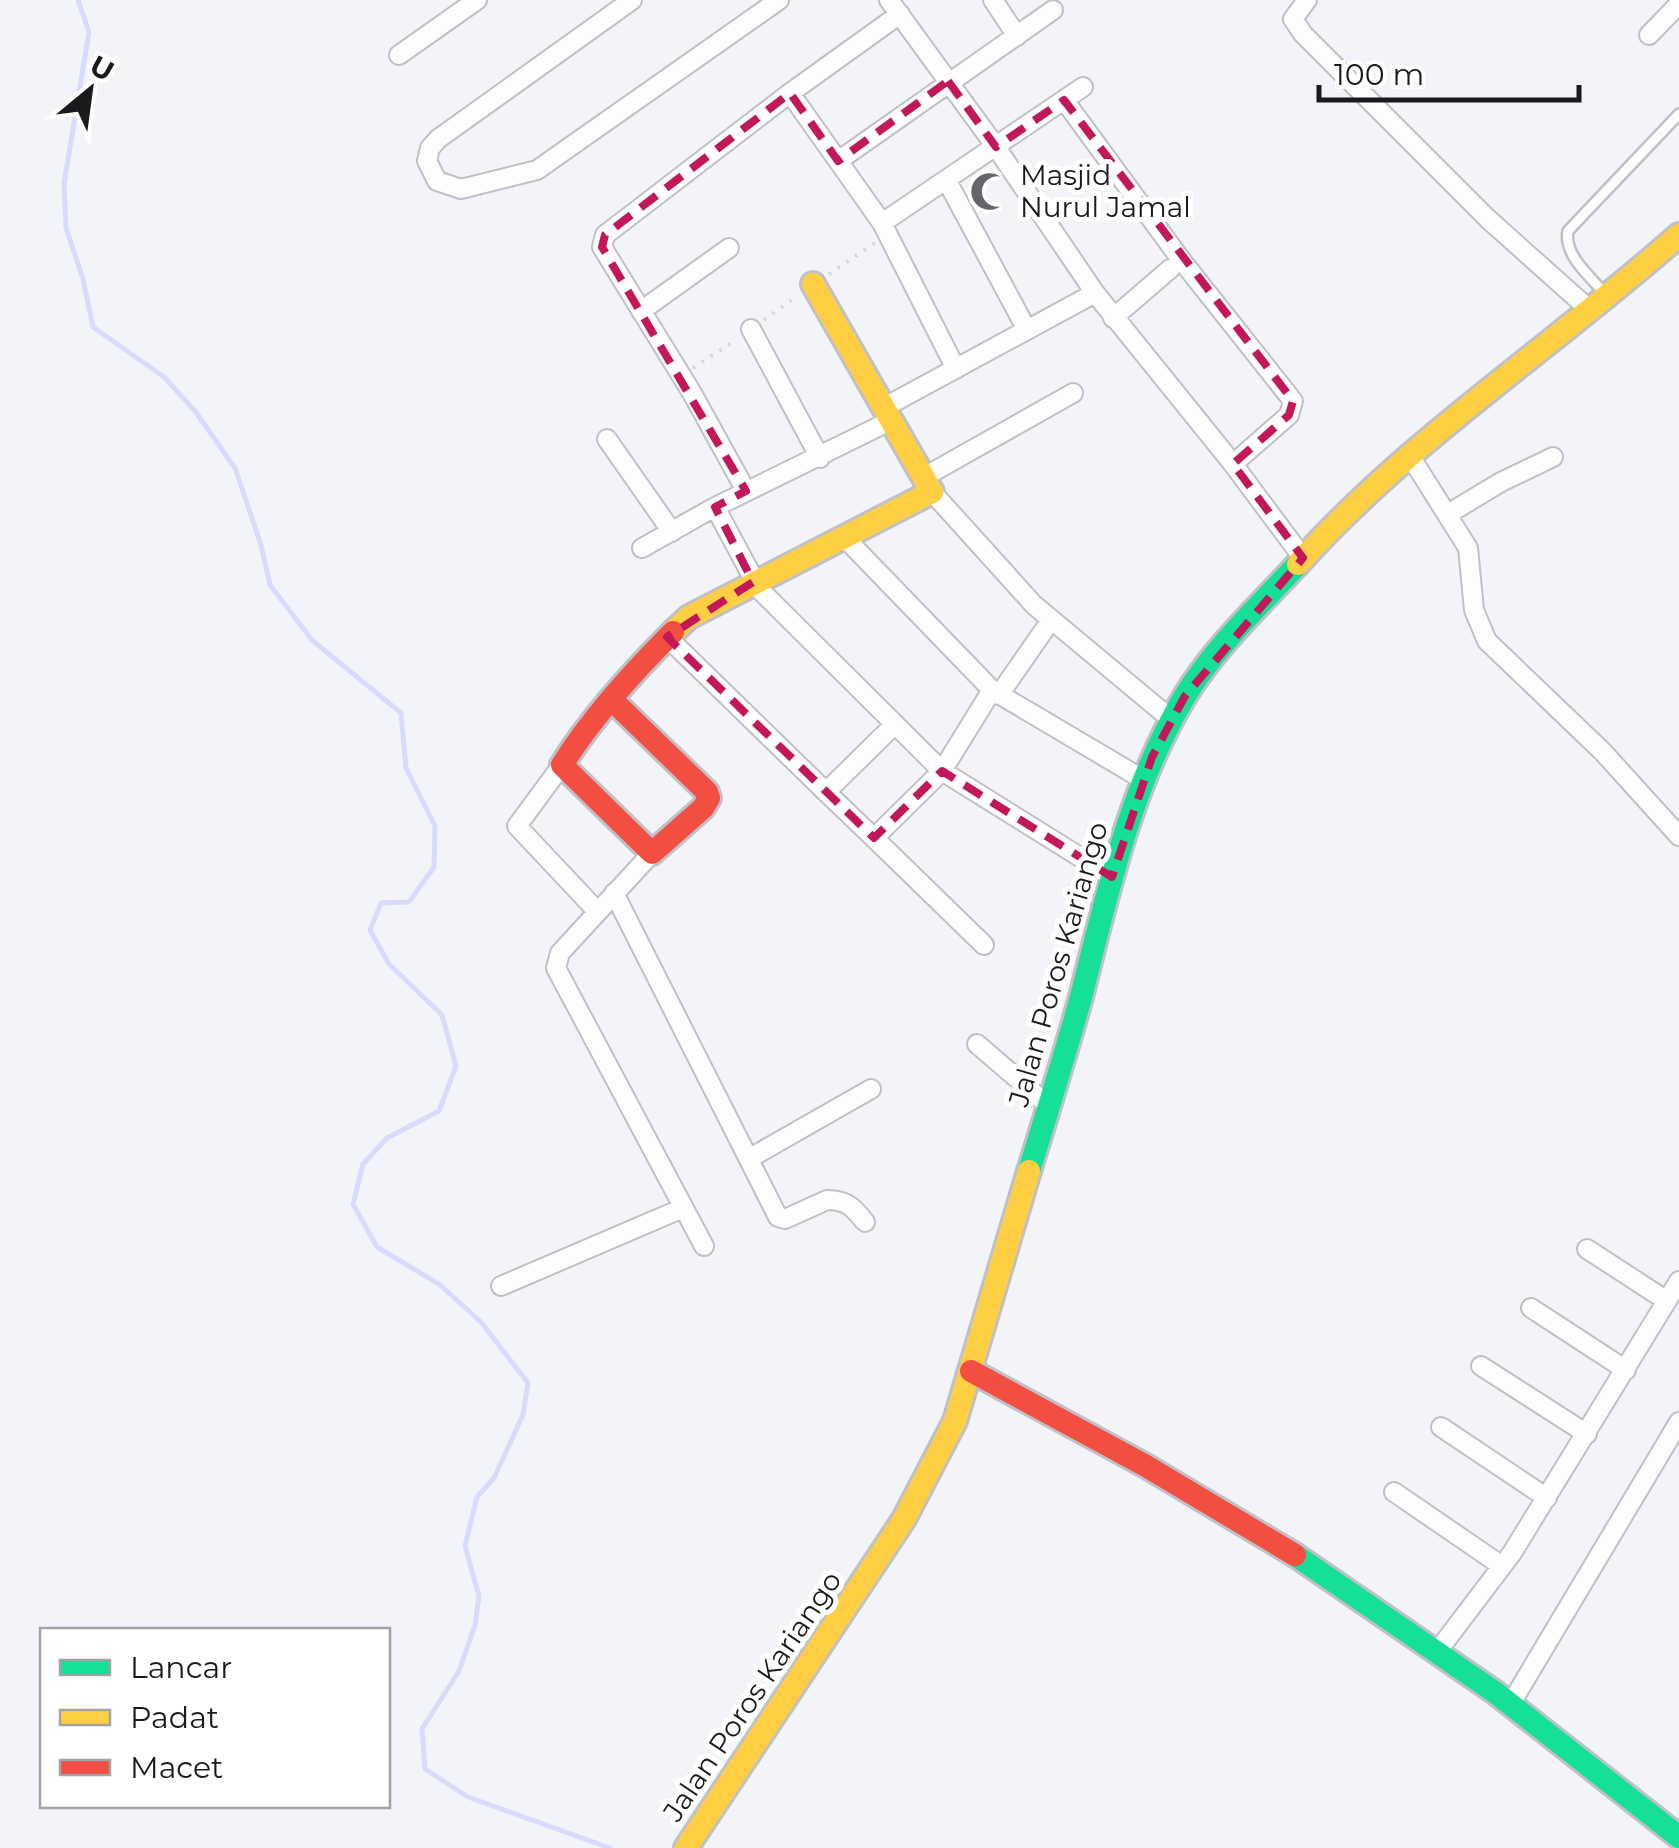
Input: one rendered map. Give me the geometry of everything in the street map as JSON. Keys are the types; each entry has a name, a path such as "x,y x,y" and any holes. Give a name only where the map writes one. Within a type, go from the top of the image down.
{"main road":[{"name":"Jalan Poros Kariango","path":"693,1846 912,1506 955,1421 1112,877 1159,741 1208,663 1303,558 1410,456 1600,304 1679,235"},
{"path":"612,700 708,792 703,808 652,854 562,765 612,700 667,638 698,610 846,539 928,484 814,284"},
{"path":"972,1371 1170,1479 1323,1574 1510,1705 1679,1837"}],"street":[{"path":"399,55 477,0"},
{"path":"632,0 438,139 430,148 427,161 437,181 453,188 473,188 537,170 780,0"},
{"path":"993,0 1017,36"},
{"path":"1308,0 1293,19 1303,34 1488,219 1600,304"},
{"path":"1649,35 1679,4"},
{"path":"746,491 602,247 604,236 895,7 1113,318 1233,464 1303,558"},
{"path":"838,161 1053,10"},
{"path":"884,229 946,180 1083,87"},
{"path":"790,93 884,229 956,369"},
{"path":"1064,100 1182,261 1294,401 1289,415 1233,464"},
{"path":"946,180 1028,330"},
{"path":"641,311 729,248"},
{"path":"1113,318 1170,269"},
{"path":"642,548 746,491 820,458 956,369 1095,293"},
{"path":"751,329 820,458"},
{"path":"1072,393 928,484 1051,620 1172,720"},
{"path":"608,439 672,532"},
{"path":"1410,456 1468,548 1474,610 1487,641 1604,752 1679,836"},
{"path":"1448,514 1553,457"},
{"path":"715,507 754,582 942,771 1112,877"},
{"path":"846,539 996,693 1144,780"},
{"path":"874,838 942,771 1051,620"},
{"path":"667,638 984,945"},
{"path":"826,792 895,724"},
{"path":"562,765 518,826 597,911"},
{"path":"652,854 560,953 556,972 704,1246"},
{"path":"614,892 780,1218 835,1200 852,1206 865,1222"},
{"path":"977,1044 1049,1106"},
{"path":"750,1158 872,1089"},
{"path":"501,1286 683,1208"},
{"path":"1587,1249 1667,1301"},
{"path":"1436,1652 1502,1566 1547,1498 1679,1281"},
{"path":"1531,1308 1626,1370"},
{"path":"1482,1366 1587,1434"},
{"path":"1510,1705 1679,1422"},
{"path":"1441,1427 1547,1498"},
{"path":"1394,1492 1502,1566"}],"lane":[{"path":"1600,304 1572,254 1566,239 1568,231 1679,114"}],"path":[{"path":"681,376 814,284 884,229"}],"highlighted area":[{"path":"948,81 996,147 1064,100 1293,401 1289,415 1233,464 1303,558 1185,696 1152,757 1112,877 942,771 874,838 667,637 753,582 715,507 746,491 602,247 605,235 790,93 838,161"}],"waterway":[{"path":"78,0 89,32 64,184 66,228 93,327 164,377 195,411 235,468 270,585 312,640 401,713 406,768 435,826 434,867 409,902 381,903 370,930 389,964 442,1015 456,1066 439,1111 387,1138 363,1164 353,1204 377,1247 439,1284 481,1322 528,1383 523,1415 494,1478 477,1497 465,1546 479,1596 475,1625 459,1671 422,1729 425,1769 468,1797 610,1848"}],"traffic: fast":[{"path":"1029,1171 1122,842 1149,767 1197,678 1238,627 1298,564"},
{"path":"1295,1555 1496,1693 1679,1837"}],"traffic: slow":[{"path":"1298,564 1387,475 1679,235"},
{"path":"673,632 689,617 932,492 813,284"},
{"path":"686,1848 904,1519 955,1421 1029,1171"}],"traffic: jam":[{"path":"612,700 709,798 703,808 652,853 562,765 614,696 673,632"},
{"path":"971,1371 1146,1466 1295,1555"}],"place":[{"name":"Masjid Nurul Jamal","path":"990,191"}]}
